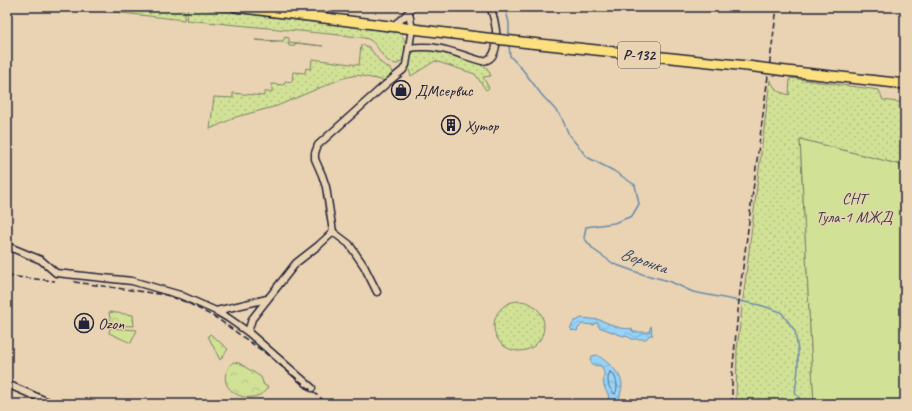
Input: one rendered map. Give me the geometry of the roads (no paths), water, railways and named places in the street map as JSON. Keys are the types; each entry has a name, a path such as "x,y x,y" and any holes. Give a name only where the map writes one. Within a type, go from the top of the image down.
{"main road":[{"name":"Р-132","path":"236,7 530,43 905,84"}],"street":[{"path":"409,48 422,46 434,47 482,61 487,60 494,55 496,48 496,30 490,7"},
{"path":"391,26 401,21 410,10"},
{"path":"378,292 364,266 349,244 333,232 326,187 315,159 316,149 318,145 403,70 406,65 412,29 410,10"},
{"path":"248,332 252,319 296,263 333,232"},
{"path":"7,246 41,260 56,273 132,281 180,295 216,311 248,332 312,388"},
{"path":"216,311 267,300"},
{"path":"7,384 53,404"}],"water":[{"path":"582,318 600,320 620,328 632,329 633,332 649,332 651,326 651,332 653,335 650,335 646,339 631,339 599,327 597,322 594,325 583,324 577,331 570,329 573,322"},
{"path":"597,355 605,360 619,375 622,386 618,404 608,404 608,395 604,385 603,369 601,366 593,365 590,360 592,356"}],"waterway":[{"name":"Воронка","path":"505,7 509,23 509,37"},
{"name":"Воронка","path":"509,44 510,56 561,116 569,135 587,157 614,171 635,185 639,204 632,216 614,223 586,227 584,238 594,250 614,264 642,274 669,281 693,292 760,305 781,312 795,331 798,351 798,369 795,393 804,404"}],"railway":[{"path":"732,404 732,376 740,290 777,7"},
{"path":"7,276 55,281"},
{"path":"74,282 166,295 186,302 218,319 264,352 328,404"}],"place":[{"name":"ДМсервис","path":"401,90"},
{"name":"Хутор","path":"451,125"},
{"name":"Ozon","path":"84,323"}],"park label":[{"name":"СНТ Тула-1 МЖД","path":"854,207"}]}
